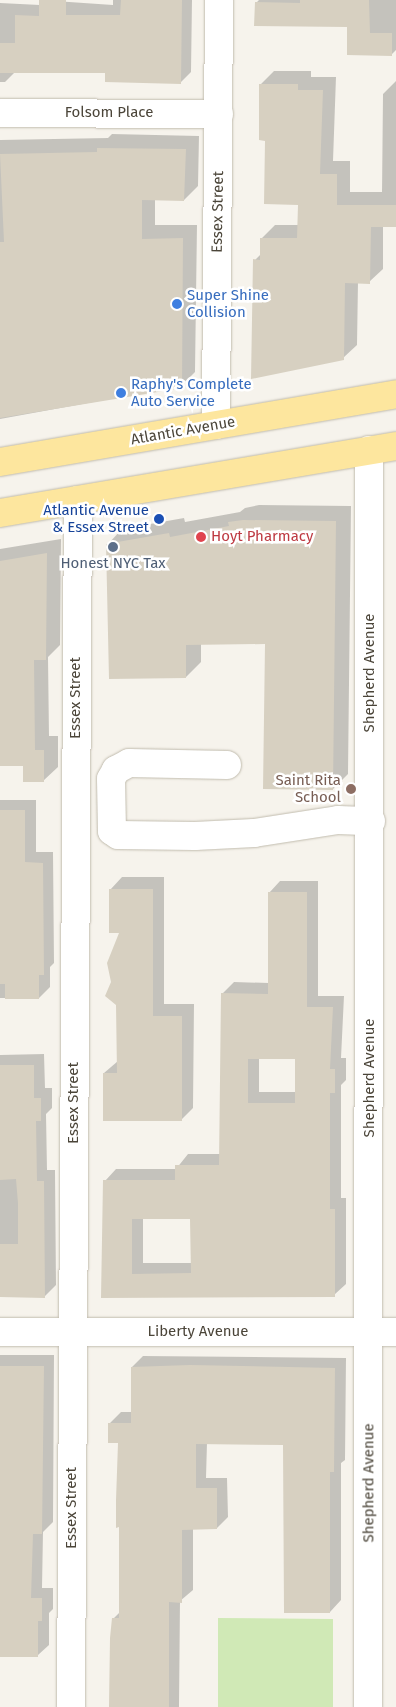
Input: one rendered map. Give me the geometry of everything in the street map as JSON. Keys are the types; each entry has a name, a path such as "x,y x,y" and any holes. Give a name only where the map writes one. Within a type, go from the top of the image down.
{"main road":[{"name":"Atlantic Avenue","path":"0,462 396,394"},
{"path":"0,513 396,446"}],"street":[{"name":"Essex Street","path":"216,425 219,0"},
{"name":"Folsom Place","path":"0,113 219,114"},
{"name":"Shepherd Avenue","path":"368,1707 383,1332 371,821 369,450"},
{"name":"Essex Street","path":"70,1707 78,500"},
{"path":"226,765 129,763 116,770 111,780 112,831 118,835 195,836 254,833 338,820 371,821"},
{"name":"Liberty Avenue","path":"0,1332 383,1332"}],"green space":[{"path":"218,1618 333,1619 333,1707 218,1707"}],"building":[{"path":"39,0 66,0 66,15 120,15 121,0 182,0 181,84 105,82 105,73 0,73 0,43 15,43 15,15 39,16"},
{"path":"300,0 369,0 370,33 392,33 392,56 347,55 347,27 254,26 255,2 300,3"},
{"path":"259,84 298,84 298,90 323,90 320,174 337,174 337,205 396,205 396,227 371,227 370,284 345,283 344,360 251,379 253,259 260,260 260,238 297,238 298,205 264,204 265,141 259,140"},
{"path":"97,148 186,149 184,201 142,200 142,239 183,238 182,388 0,418 0,242 4,242 0,154 97,152"},
{"path":"243,520 336,521 333,790 263,789 265,644 186,645 186,678 109,679 106,544 169,533 170,537 229,526 228,522"},
{"path":"47,553 46,660 34,660 35,750 44,750 44,782 23,782 23,766 0,766 0,561"},
{"path":"0,810 25,810 25,862 43,863 44,975 39,975 39,999 5,999 5,984 0,984"},
{"path":"109,889 153,889 153,1016 182,1016 182,1121 103,1121 103,1073 117,1073 116,1005 105,996 111,982 107,963 119,933 109,933"},
{"path":"268,892 307,892 307,1007 333,1007 330,1069 335,1069 335,1093 330,1093 330,1209 335,1209 335,1297 101,1298 103,1180 175,1180 175,1165 219,1165 221,993 268,994","holes":["248,1059 295,1059 295,1103 248,1103","132,1219 190,1219 191,1273 132,1274"]},
{"path":"0,1065 34,1065 34,1098 41,1098 41,1121 36,1121 37,1181 44,1181 45,1298 0,1297 0,1244 18,1244 18,1203 16,1179 0,1180"},
{"path":"190,1365 335,1368 334,1472 330,1472 330,1613 284,1613 283,1445 196,1444 196,1488 217,1488 217,1529 182,1530 182,1603 169,1602 169,1707 109,1707 112,1618 119,1618 119,1527 116,1528 118,1443 108,1443 108,1423 131,1423 131,1367"},
{"path":"0,1366 44,1366 42,1534 33,1534 31,1598 42,1598 42,1621 38,1621 38,1657 0,1657"}],"place":[{"name":"Super Shine Collision","path":"177,304"},
{"name":"Raphy's Complete Auto Service","path":"121,393"},
{"name":"Atlantic Avenue & Essex Street","path":"159,519"},
{"name":"Hoyt Pharmacy","path":"201,537"},
{"name":"Honest NYC Tax","path":"113,547"},
{"name":"Saint Rita School","path":"351,789"}]}
